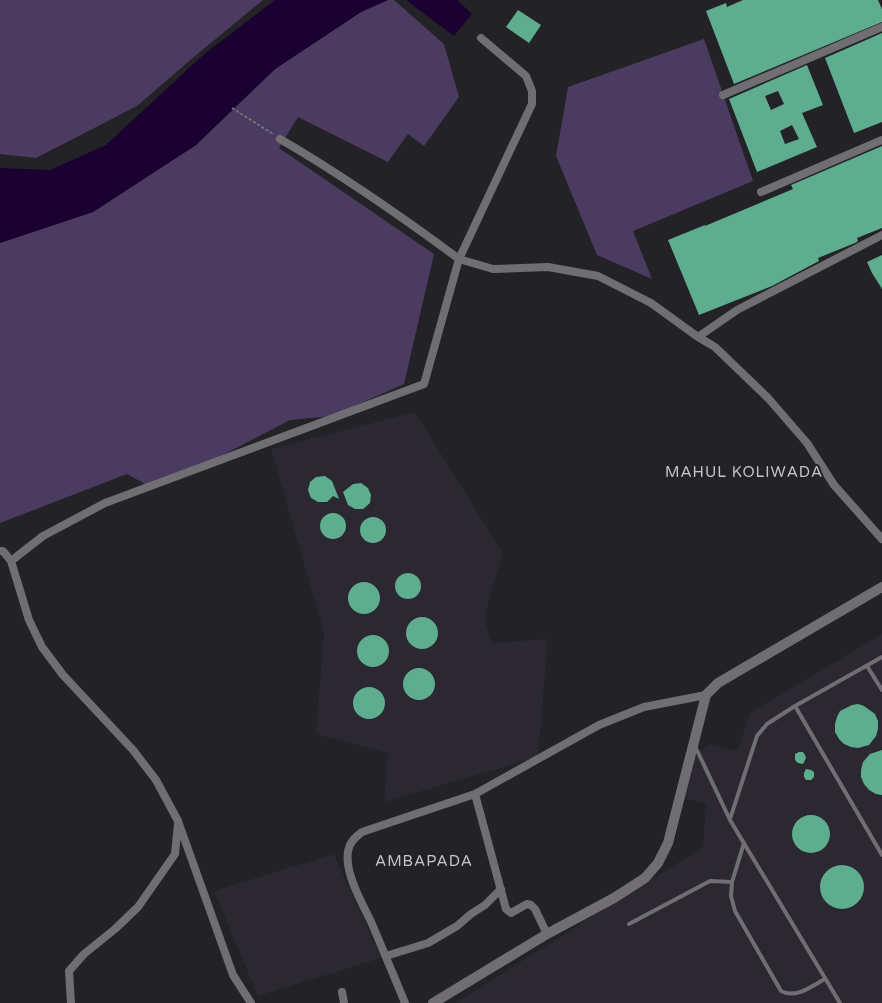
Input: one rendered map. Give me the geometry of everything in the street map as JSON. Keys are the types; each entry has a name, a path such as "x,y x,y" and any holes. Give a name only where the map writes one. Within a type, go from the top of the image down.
{"street":[{"path":"723,95 882,27"},
{"path":"11,561 43,536 105,503 424,384 459,259 532,104 532,91 526,76 482,38"},
{"path":"280,139 310,156 407,221 459,259 493,269 548,267 598,276 651,303 698,337 715,347 768,398 807,443 834,485 882,539"},
{"path":"761,192 882,140"},
{"path":"698,337 737,310 882,235"},
{"path":"0,551 3,551 11,561 29,620 42,647 63,675 138,756 156,780 178,821 233,975 250,1003"},
{"path":"405,1003 386,956 354,886 348,864 349,848 352,840 362,832 475,794 599,725 644,707 706,695 718,684 882,587"},
{"path":"433,1003 547,934 614,898 645,878 658,863 668,843 706,695"},
{"path":"475,794 506,910 511,913 527,904 531,905 535,909 547,934"},
{"path":"71,1003 69,971 84,954 115,929 138,907 175,854 178,821"},
{"path":"386,956 428,943 458,926 470,914 485,905 501,889"},
{"path":"342,992 344,1003"}],"lane":[{"path":"730,820 757,736 767,724 795,706 882,657"},
{"path":"867,666 882,690"},
{"path":"795,706 882,856"},
{"path":"694,744 730,820 840,1003"},
{"path":"744,843 732,882 731,896 735,911 781,991 787,994 796,994 825,979"},
{"path":"630,924 710,881 732,882"}],"path":[{"path":"232,108 280,139"}],"shaded area":[{"path":"0,0 263,0 137,106 36,158 0,154"},
{"path":"275,0 388,0 361,12 275,69 196,145 93,212 0,243 0,168 50,170 106,145 202,56"},
{"path":"388,0 394,0 444,44 459,97 424,146 408,134 388,162 298,117 279,148 434,254 404,384 332,416 290,420 215,459 145,484 127,474 0,523 0,243 93,212 196,145 275,69 361,12"},
{"path":"407,0 457,0 472,14 454,36"},
{"path":"704,39 753,181 633,231 652,279 597,255 556,156 568,87"},
{"path":"415,412 503,553 484,617 492,643 548,639 538,757 384,802 388,753 316,734 324,633 271,449"},
{"path":"882,634 882,1003 455,1003 703,847 706,804 683,797 690,757 710,744 737,751 750,713"},
{"path":"334,854 381,958 258,996 214,891"}],"building":[{"path":"743,0 878,0 882,9 882,22 734,84 706,11 726,3 727,7"},
{"path":"518,10 541,25 529,43 506,27"},
{"path":"882,33 882,122 854,133 825,58"},
{"path":"807,65 823,105 802,113 817,147 757,172 729,99","holes":["778,91 784,104 771,110 765,96","792,125 799,139 785,144 780,131"]},
{"path":"882,146 882,228 857,238 858,241 855,243 818,258 819,261 772,286 699,315 668,240 793,189 791,185"},
{"path":"882,255 882,289 867,262"},
{"path":"325,476 332,481 339,499 333,496 327,502 318,502 311,498 308,490 310,482 316,477"},
{"path":"361,483 368,488 371,495 370,503 363,509 355,509 348,505 343,492 353,484"},
{"path":"333,513 342,517 346,526 342,535 333,539 324,535 320,526 324,517"},
{"path":"373,517 382,521 386,530 382,539 373,543 364,539 360,530 364,521"},
{"path":"408,573 417,577 421,586 417,595 408,599 399,595 395,586 399,577"},
{"path":"367,582 373,584 378,589 380,598 378,607 373,612 361,614 355,612 350,607 348,595 350,589 355,584"},
{"path":"425,617 431,619 436,624 438,633 436,642 431,647 419,649 413,647 408,642 406,630 408,624 413,619"},
{"path":"376,635 382,637 387,642 389,651 387,660 382,665 370,667 364,665 359,660 357,648 359,642 364,637"},
{"path":"422,668 428,670 433,675 435,684 433,693 428,698 416,700 410,698 405,693 403,681 405,675 410,670"},
{"path":"372,687 378,689 383,694 385,703 383,712 378,717 366,719 360,717 355,712 353,700 355,694 360,689"},
{"path":"858,704 864,706 875,714 878,721 878,729 876,736 869,745 858,748 844,744 839,739 835,732 835,724 840,711 852,705"},
{"path":"882,750 882,795 876,794 869,790 861,777 861,770 863,762 870,754"},
{"path":"803,752 806,758 803,764 798,763 795,760 795,754"},
{"path":"806,769 814,772 814,777 811,780 806,780 804,777"},
{"path":"807,815 815,815 822,818 827,823 830,834 827,845 822,850 815,853 807,853 800,850 795,845 792,838 792,830 795,823 800,818"},
{"path":"842,865 854,869 860,875 864,887 860,899 854,905 842,909 830,905 824,899 820,887 824,875 830,869"}],"district":[{"name":"MAHUL KOLIWADA","path":"744,472"},
{"name":"AMBAPADA","path":"424,861"}]}
